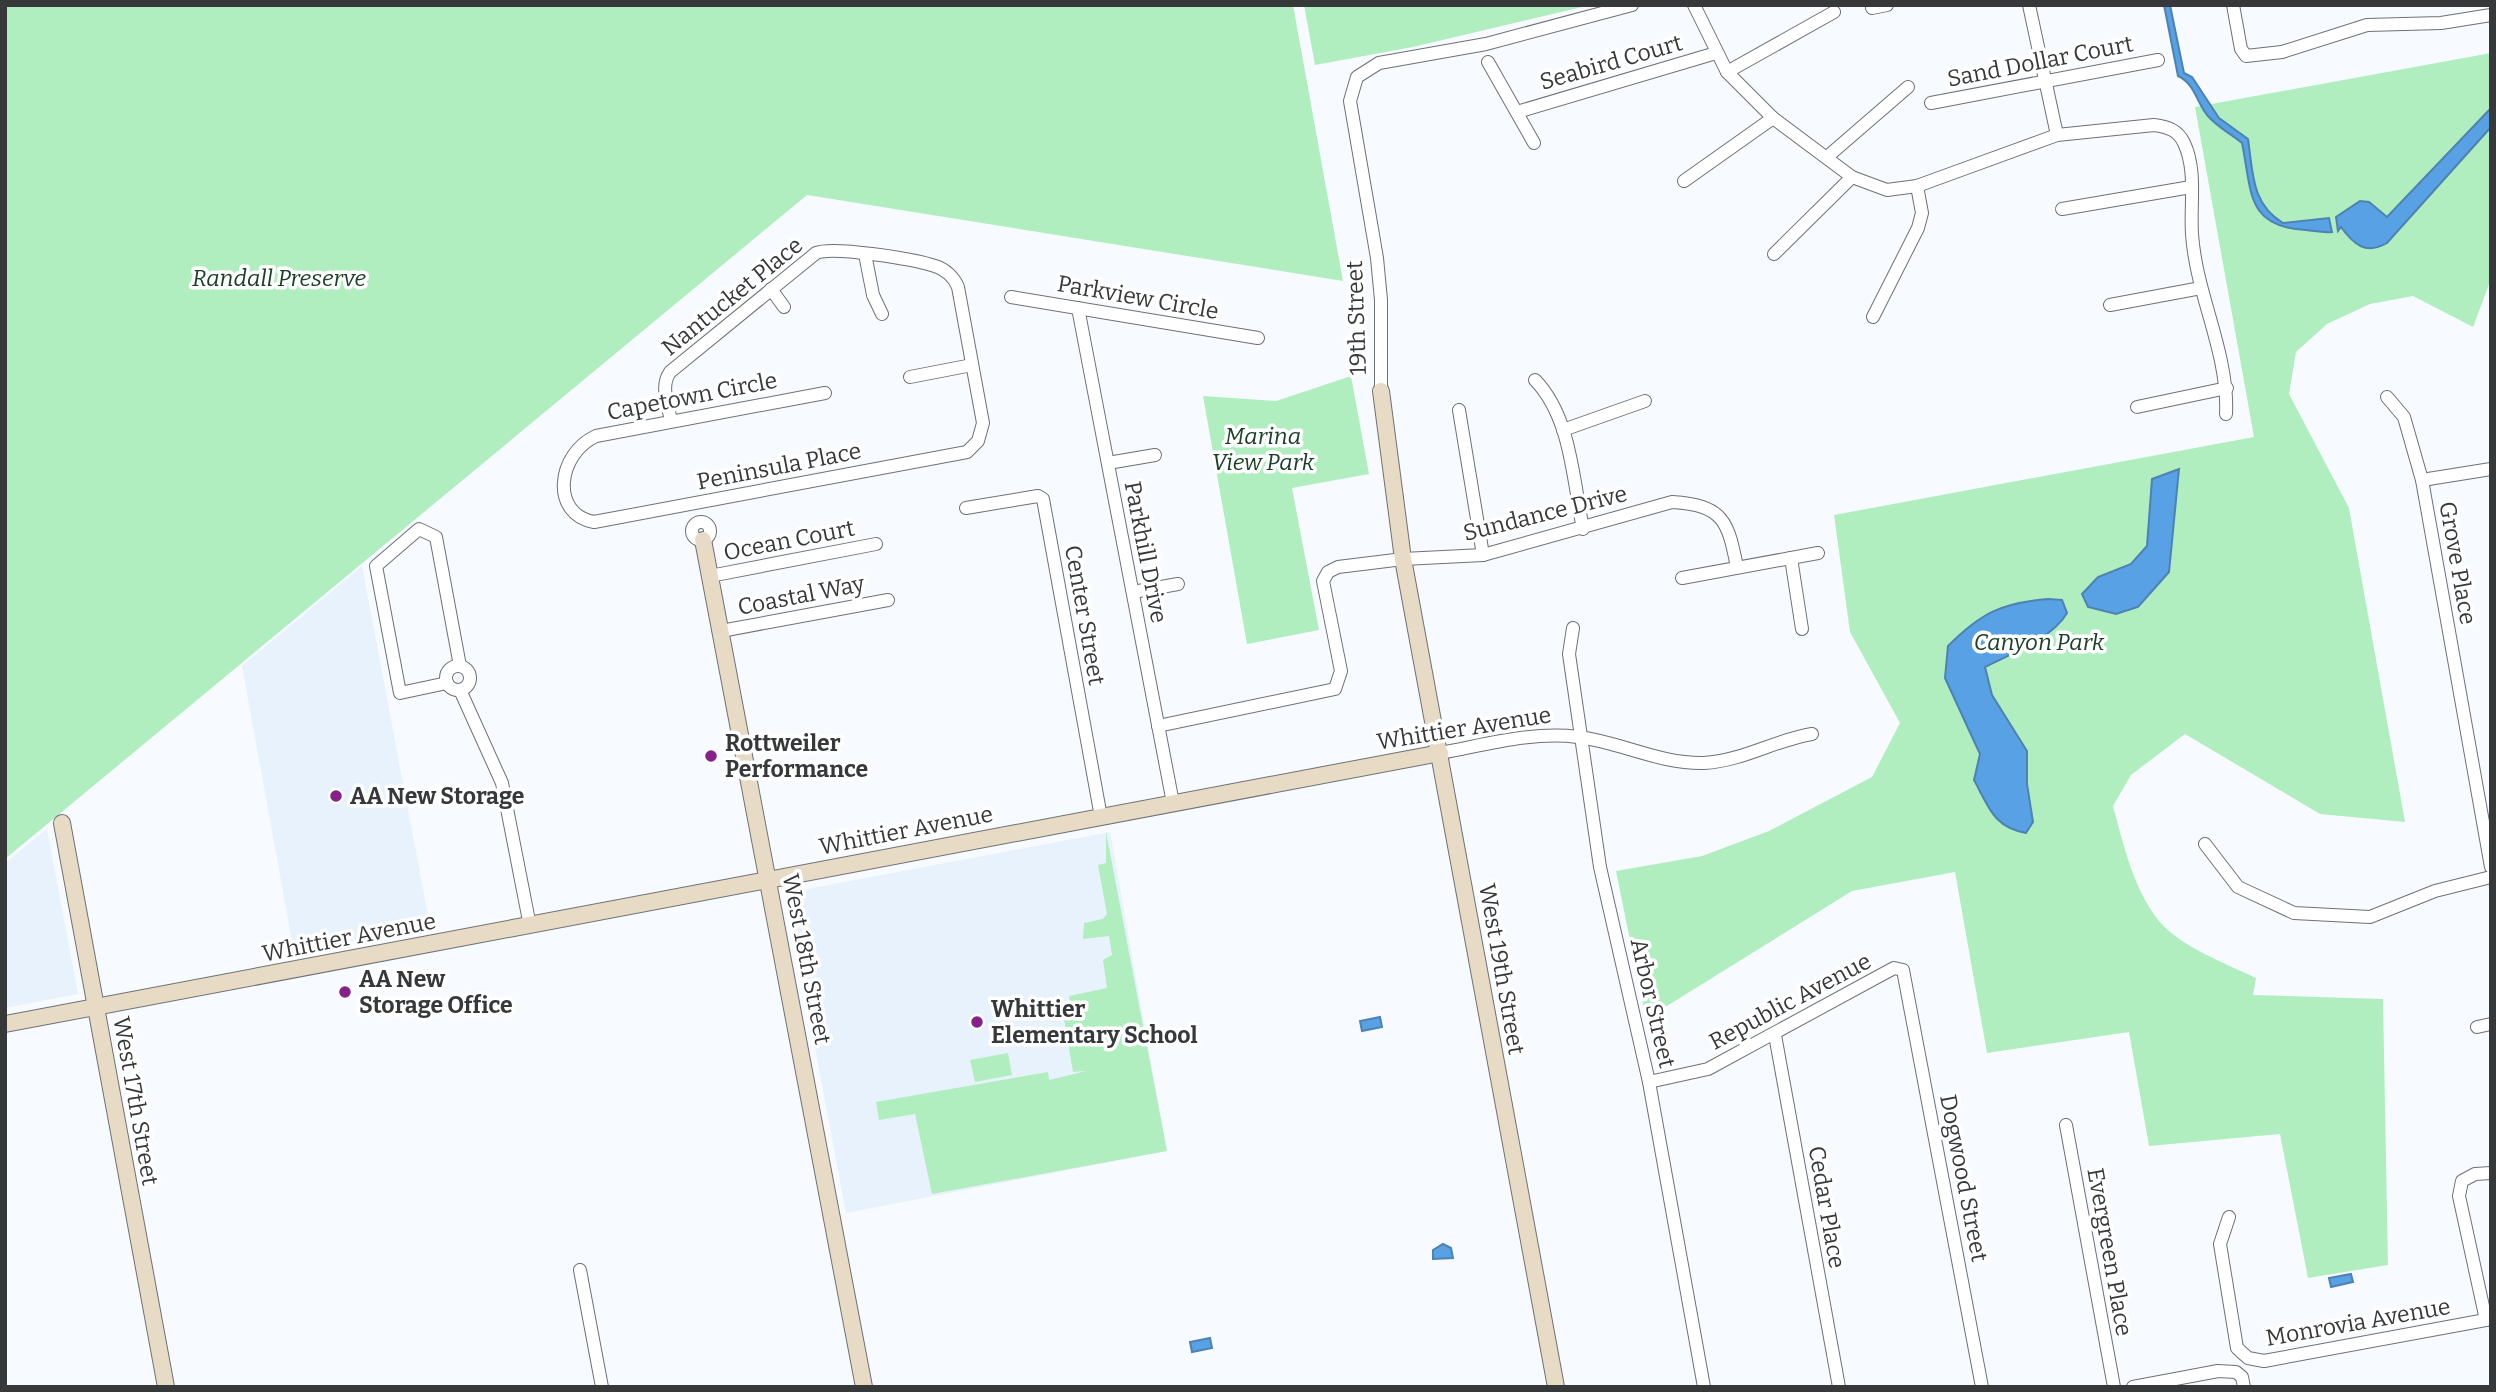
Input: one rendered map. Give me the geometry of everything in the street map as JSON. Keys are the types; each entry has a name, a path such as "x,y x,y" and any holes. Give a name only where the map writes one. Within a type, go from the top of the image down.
{"street":[{"name":"19th Street","path":"1403,559 1381,391 1381,300 1377,258 1350,101 1357,76 1380,62 1486,44 1632,5"},
{"path":"1694,5 1727,72 1773,118 1852,177 1887,190 1917,186 2057,135 2154,125 2168,127 2178,133 2185,145 2191,187 2192,236 2201,288 2227,388 2226,414"},
{"path":"1872,8 1887,5"},
{"path":"2029,5 2043,82 2057,135"},
{"path":"2233,5 2241,49 2246,56 2282,52 2367,25 2441,23 2491,15"},
{"path":"1727,72 1834,12"},
{"name":"Seabird Court","path":"1517,111 1716,53"},
{"name":"Sand Dollar Court","path":"1931,103 2158,60"},
{"name":"Seabird Court","path":"1488,62 1534,143"},
{"path":"1827,158 1908,87"},
{"path":"1684,181 1773,118"},
{"path":"1774,254 1852,177"},
{"path":"1873,317 1918,228 1922,213 1917,186"},
{"path":"2062,209 2191,187"},
{"name":"Nantucket Place","path":"671,421 665,389 665,379 670,372 771,289 824,250 937,266 950,275 958,287 972,365"},
{"path":"866,254 873,295 882,314"},
{"path":"2110,305 2201,288"},
{"path":"771,289 784,307"},
{"name":"Parkview Circle","path":"1012,297 1258,338"},
{"name":"Parkhill Drive","path":"1078,308 1173,803"},
{"path":"910,377 972,365"},
{"name":"Peninsula Place","path":"584,520 594,522 967,452 978,441 983,423 972,365"},
{"path":"1535,380 1551,397 1563,430 1583,528"},
{"path":"2137,407 2227,388"},
{"name":"Capetown Circle","path":"584,520 570,507 564,476 572,453 583,442 596,436 825,393"},
{"name":"Grove Place","path":"2388,397 2404,417 2422,480 2491,867"},
{"path":"1563,430 1645,401"},
{"path":"1459,410 1483,555"},
{"path":"1108,463 1155,455"},
{"path":"2422,480 2491,469"},
{"name":"Center Street","path":"966,508 1038,496 1043,499 1101,817"},
{"name":"West 18th Street","path":"707,501 706,533 710,576 864,1387"},
{"name":"Sundance Drive","path":"1158,726 1335,689 1341,671 1323,581 1328,572 1338,567 1403,559 1483,555 1672,502 1695,503 1720,516 1729,530 1737,567"},
{"name":"West 18th Street","path":"686,505 694,536 706,533"},
{"path":"460,690 467,686 470,676 460,666 436,537 419,529 376,566 400,693 447,683 460,690 502,783 530,926"},
{"name":"Ocean Court","path":"710,576 876,544"},
{"path":"1682,578 1818,553"},
{"path":"1791,558 1802,629"},
{"name":"West 19th Street","path":"1403,559 1556,1387"},
{"path":"1132,592 1178,584"},
{"name":"Coastal Way","path":"721,631 888,600"},
{"name":"Arbor Street","path":"1573,628 1569,654 1600,867 1649,1082 1704,1387"},
{"path":"447,683 449,669 460,666"},
{"name":"Whittier Avenue","path":"5,1024 1534,736 1582,737 1664,759 1705,762 1729,759 1791,737 1812,734"},
{"name":"West 17th Street","path":"62,823 166,1387"},
{"path":"2205,844 2238,887 2294,913 2370,917 2435,891 2491,877"},
{"name":"Republic Avenue","path":"1649,1082 1708,1069 1894,968 1903,970 1905,976"},
{"name":"Dogwood Street","path":"1905,976 1982,1387"},
{"name":"Cedar Place","path":"1774,1035 1839,1387"},
{"name":"Evergreen Place","path":"2066,1125 2114,1387"},
{"path":"2488,1320 2459,1196 2462,1181 2470,1175 2491,1173"},
{"name":"Monrovia Avenue","path":"2230,1217 2220,1244 2237,1348 2248,1358 2264,1361 2488,1320"},
{"path":"580,1270 601,1387"},
{"path":"2133,1387 2218,1371 2235,1372 2243,1382"}],"shaded area":[{"name":"AA New Storage","path":"362,566 430,926 294,952 242,666"},
{"path":"47,829 78,994 5,1008 5,863"},
{"name":"Whittier Elementary School","path":"1110,832 1167,1151 846,1213 786,893"}],"green space":[{"name":"Randall Preserve","path":"5,5 1293,5 1343,281 807,195 5,859"},
{"path":"1304,5 1591,5 1413,47 1315,65"},
{"name":"Canyon Park","path":"2491,53 2491,279 2473,327 2413,296 2370,304 2327,324 2296,352 2289,394 2349,508 2405,822 2320,814 2185,734 2131,775 2113,806 2136,881 2159,921 2191,946 2256,978 2253,995 2383,999 2388,1265 2308,1278 2280,1134 2149,1146 2129,1032 1987,1053 1955,872 1852,891 1646,1019 1616,871 1702,856 1769,831 1872,777 1900,723 1850,632 1834,515 2254,437 2195,107"},
{"name":"Marina View Park","path":"1351,376 1369,474 1292,488 1319,630 1247,644 1203,396 1276,401"},
{"path":"1106,832 1167,1151 932,1194 915,1114 879,1120 876,1102 1048,1072 1049,1080 1086,1071 1073,1072 1062,1007 1071,1007 1069,996 1107,988 1103,960 1112,955 1109,936 1083,939 1084,923 1103,919 1107,914 1098,865 1106,863"},
{"path":"1008,1053 1012,1075 975,1082 970,1060"}],"water":[{"path":"2164,5 2170,5 2184,73 2192,77 2219,118 2248,139 2255,186 2265,206 2283,223 2329,218 2332,232 2286,227 2272,222 2262,214 2251,191 2242,143 2211,119 2203,110 2192,88 2178,76"},
{"path":"2491,108 2491,127 2387,243 2367,248 2351,239 2341,227 2338,231 2336,217 2360,201 2369,202 2387,217"},
{"path":"2179,469 2169,572 2138,607 2116,614 2088,607 2082,594 2098,577 2131,564 2147,546 2152,479"},
{"path":"2062,600 2067,613 2060,622 2030,645 1985,667 1992,695 2027,751 2027,784 2033,822 2026,833 1999,821 1988,807 1974,780 1980,754 1945,678 1948,646 1971,625 1993,612 2017,603"},
{"path":"1380,1017 1382,1027 1362,1031 1360,1021"},
{"path":"1443,1244 1451,1248 1453,1258 1433,1259 1433,1250"},
{"path":"2351,1274 2353,1282 2331,1287 2329,1278"},
{"path":"1210,1338 1212,1348 1192,1352 1190,1342"}],"place":[{"name":"Rottweiler Performance","path":"711,756"},
{"name":"AA New Storage","path":"336,796"},
{"name":"AA New Storage Office","path":"345,992"},
{"name":"Whittier Elementary School","path":"977,1022"}]}
